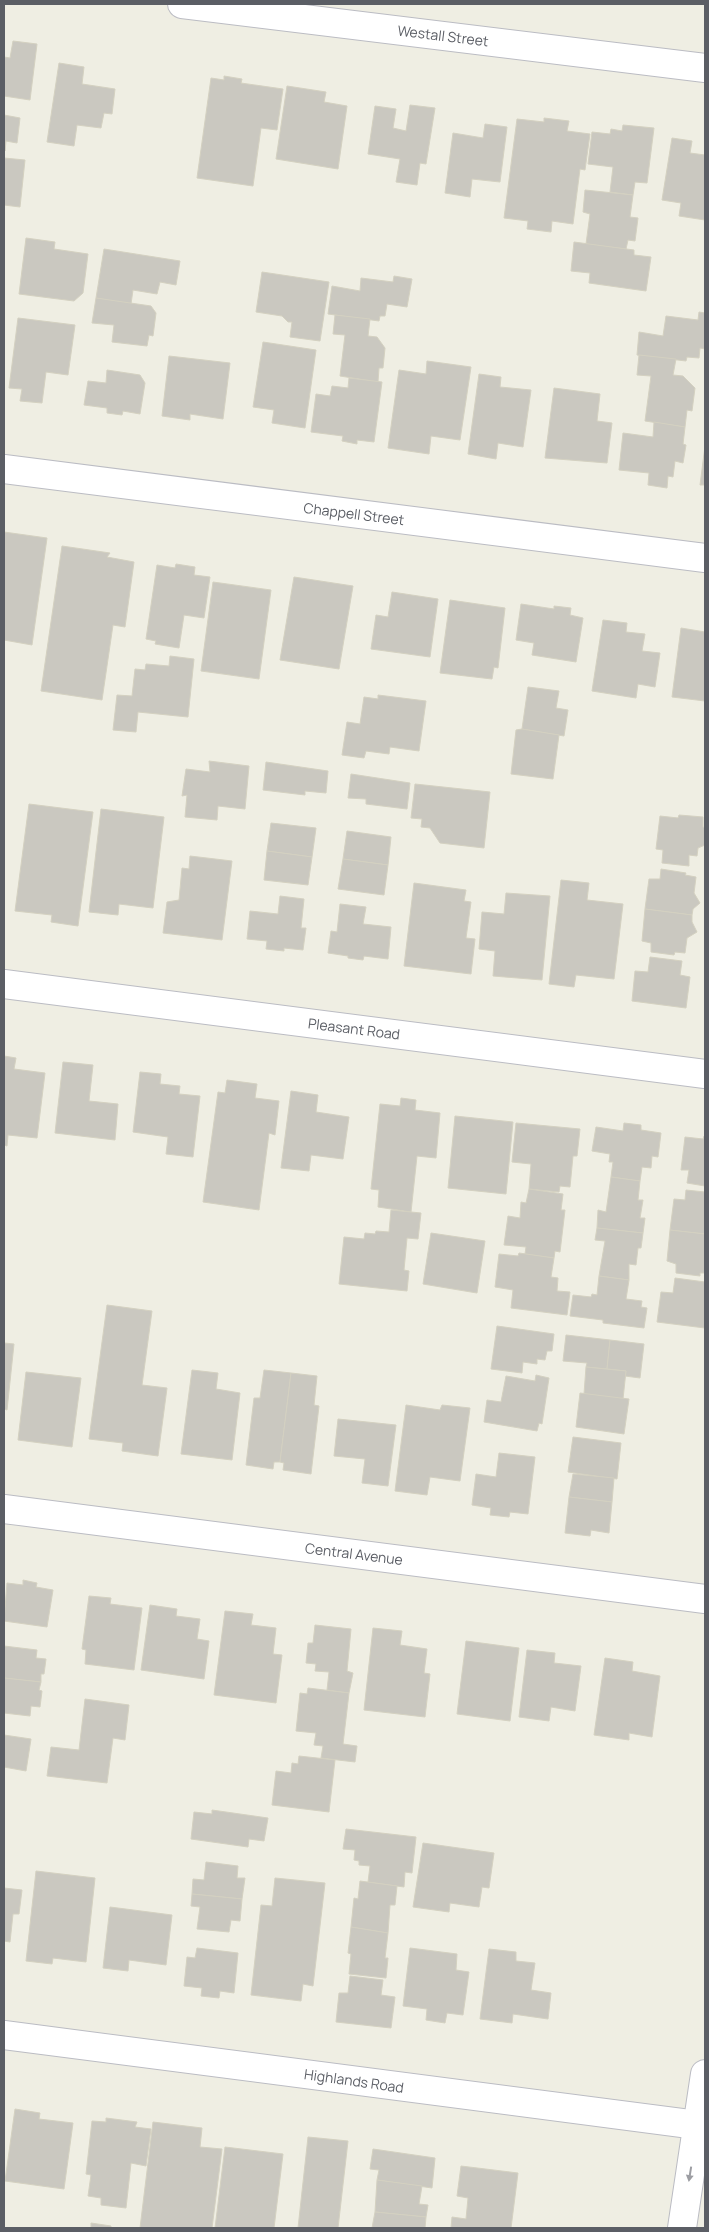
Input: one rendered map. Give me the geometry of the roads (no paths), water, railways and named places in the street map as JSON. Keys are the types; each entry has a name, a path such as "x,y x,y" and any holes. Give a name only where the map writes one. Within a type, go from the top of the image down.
{"street":[{"name":"Westall Street","path":"182,4 705,68"},
{"name":"Chappell Street","path":"4,469 705,558"},
{"name":"Pleasant Road","path":"4,984 705,1074"},
{"name":"Central Avenue","path":"4,1509 705,1599"},
{"name":"Highlands Road","path":"4,2035 701,2126"},
{"path":"682,2228 701,2126 705,2074"}]}
